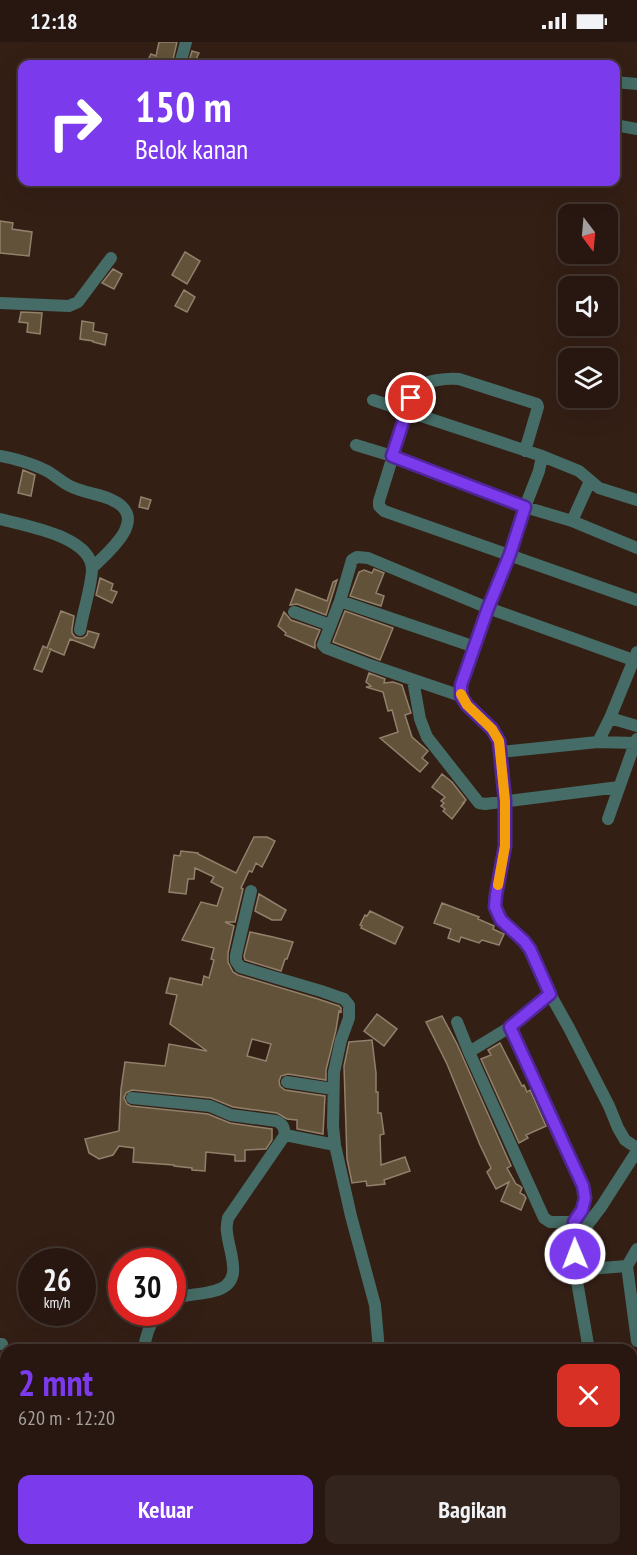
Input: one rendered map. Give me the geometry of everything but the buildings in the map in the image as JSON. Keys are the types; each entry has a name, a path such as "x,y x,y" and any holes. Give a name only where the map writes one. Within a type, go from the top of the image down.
{"street":[{"path":"181,60 186,42"},
{"path":"620,82 637,84"},
{"path":"620,125 637,129"},
{"path":"0,303 69,306 78,302 111,258"},
{"path":"525,451 537,404 459,379 446,378 417,388 411,398 392,456 379,506 384,511 637,600"},
{"path":"374,400 542,456 579,471 599,488 637,500"},
{"path":"356,445 392,456 525,507 572,521 637,548"},
{"path":"0,456 45,470 72,488 112,500 124,508 128,525 122,538 92,568 80,630"},
{"path":"542,456 539,471 510,554 461,685 461,696 499,741 505,801 505,846 495,907 501,920 530,949 550,994 618,1128 625,1140 637,1150 575,1241"},
{"path":"572,521 590,481"},
{"path":"0,519 61,536 75,543 86,554 92,568"},
{"path":"461,696 323,645 340,601 352,560 363,557 488,608 635,656 598,742"},
{"path":"340,601 475,647"},
{"path":"294,612 330,625"},
{"path":"413,680 420,719 427,736 479,803 618,787"},
{"path":"610,718 637,726"},
{"path":"500,752 636,740 608,819"},
{"path":"251,891 236,954 236,961 240,967 344,999 349,1005 349,1018 341,1040 334,1072 333,1126 351,1216 375,1305 378,1344"},
{"path":"469,1052 510,1027 550,994"},
{"path":"458,1022 469,1052 544,1218 550,1222 574,1222"},
{"path":"510,1027 583,1186 585,1198 582,1210 574,1222 575,1270 588,1344"},
{"path":"287,1082 333,1089"},
{"path":"132,1098 210,1106 231,1114 276,1121 285,1128 285,1135 228,1218 226,1231 234,1272 232,1278 226,1286 215,1291 186,1295"},
{"path":"285,1135 335,1145"},
{"path":"637,1249 627,1266 637,1341"},
{"path":"575,1270 627,1266"},
{"path":"145,1344 150,1326"}],"slow traffic":[{"path":"461,694 467,705 492,729 499,741 505,801 505,846 498,885"}],"route":[{"path":"411,398 392,456 525,507 461,685 461,696 492,729 499,741 505,801 505,846 495,907 501,920 530,949 550,994 510,1027 583,1186 585,1198 582,1210 574,1222 575,1254"}]}
